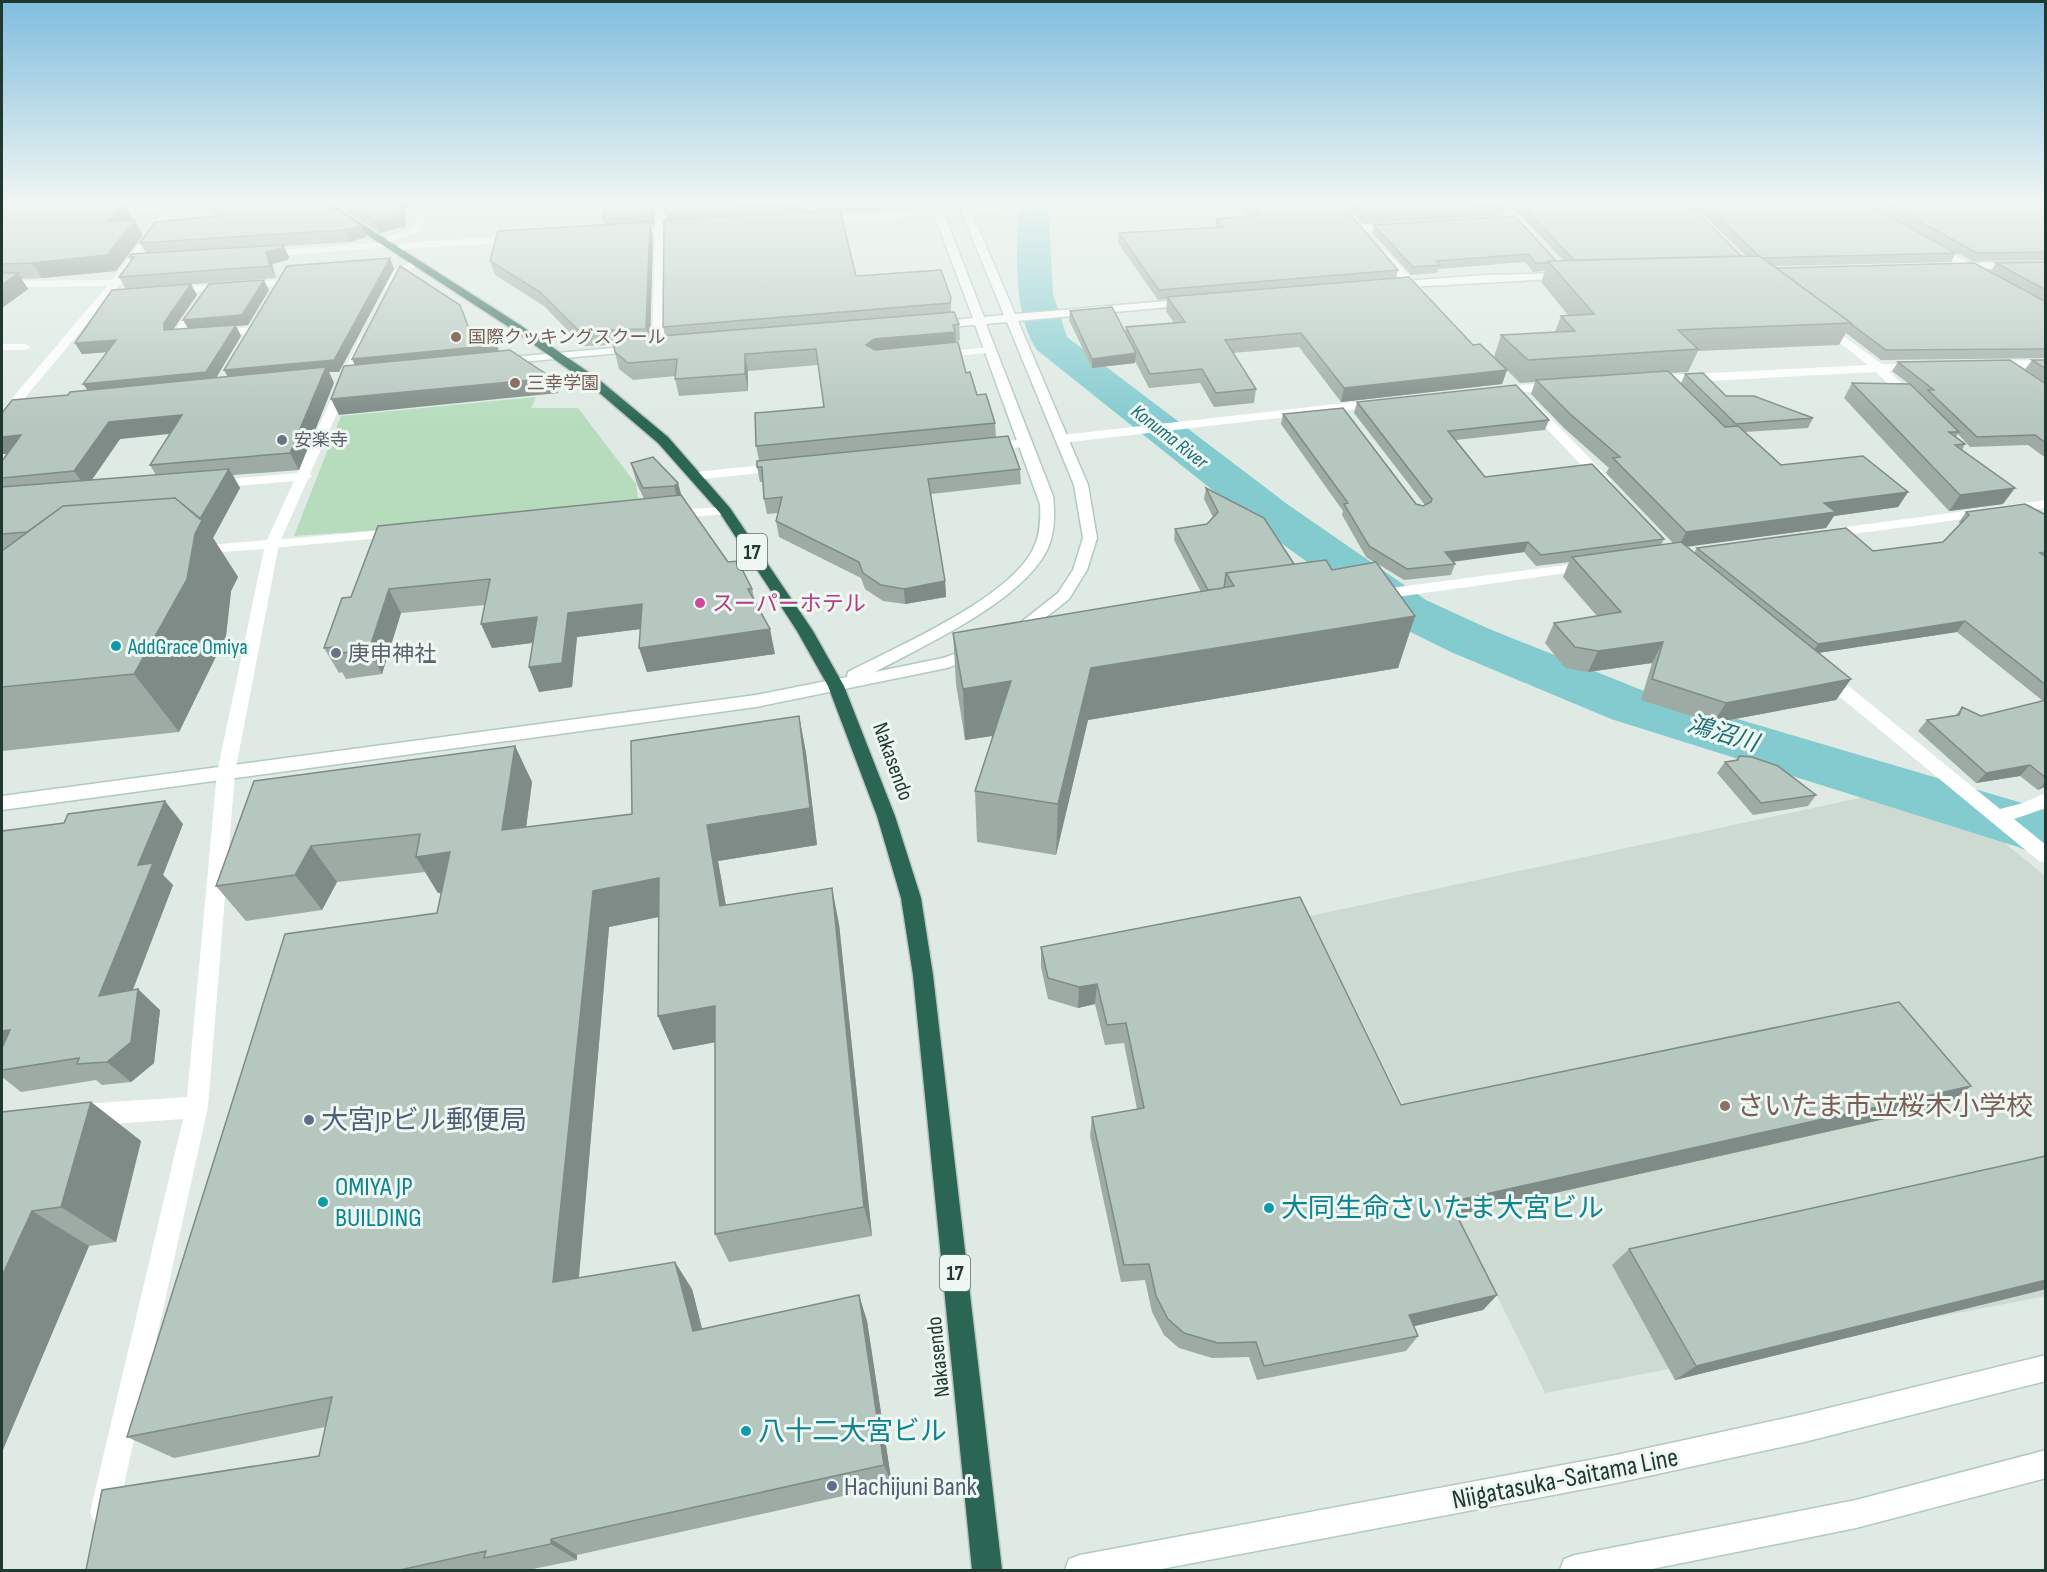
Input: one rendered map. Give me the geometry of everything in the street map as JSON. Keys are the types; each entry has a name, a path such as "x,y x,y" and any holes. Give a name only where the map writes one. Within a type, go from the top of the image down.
{"highway":[{"name":"Nakasendo","path":"433,274 559,356 663,440 725,512 805,631 836,686 882,806 911,898 925,987 987,1570"}],"street":[{"path":"4,413 110,296 114,283 122,274"},
{"path":"163,292 210,288 276,274"},
{"path":"382,304 397,274"},
{"path":"488,363 664,346 662,274"},
{"path":"836,686 998,594 1021,575 1036,556 1049,521 1046,496 963,274"},
{"path":"2,803 756,701 947,663 998,642 1039,618 1064,596 1080,570 1090,538 1081,485 993,274"},
{"path":"1401,274 1426,300"},
{"path":"1374,287 1550,274"},
{"path":"1981,274 1996,283"},
{"path":"2,284 114,283"},
{"path":"210,288 176,337 253,330"},
{"path":"921,326 1197,302"},
{"path":"1812,316 1877,366 1919,408"},
{"path":"98,1536 197,1107 226,772 272,544 305,476 345,377 371,325"},
{"path":"2,347 25,347"},
{"path":"922,356 991,350"},
{"path":"1984,365 2046,363"},
{"path":"2008,365 2027,378"},
{"path":"1642,381 1877,366 1936,366"},
{"path":"1665,380 1682,396"},
{"path":"1481,393 1512,385 1573,385"},
{"path":"1512,385 1619,496"},
{"path":"1062,439 1176,424 1344,412 1388,402"},
{"path":"4,413 32,406"},
{"path":"968,449 1026,443"},
{"path":"695,476 793,466"},
{"path":"200,485 305,476"},
{"path":"1813,536 2017,503 2046,504"},
{"path":"2017,503 2037,518"},
{"path":"652,515 725,512"},
{"path":"178,551 413,532"},
{"path":"1364,596 1605,564"},
{"path":"1039,618 1057,627"},
{"path":"1814,667 2046,856"},
{"path":"1998,816 2028,809 2046,800"},
{"path":"59,1117 197,1107"},
{"name":"Niigatasuka-Saitama Line","path":"1080,1570 1617,1469 1804,1428 2046,1368"},
{"path":"1575,1570 1856,1514 2046,1464"}],"shaded area":[{"name":"さいたま市立桜木小学校","path":"1864,797 2001,840 2045,876 2045,1296 1545,1393 1310,916"}],"green space":[{"path":"536,397 531,408 578,408 636,484 640,512 294,536 341,416"}],"building":[{"path":"2,274 16,274 2,285"},
{"path":"121,274 155,274 119,277"},
{"path":"282,274 381,274 334,360 224,370"},
{"path":"396,274 413,274 460,305 468,326 497,345 352,359"},
{"path":"512,274 648,274 646,329 579,331 540,292"},
{"path":"663,274 943,274 951,298 950,303 663,327"},
{"path":"1148,274 1346,274 1159,290"},
{"path":"1560,274 1785,274 1851,323 1678,330 1698,349 1528,360 1501,335 1575,331 1561,316 1594,314"},
{"path":"1785,274 1995,274 2046,302 2046,349 1886,350"},
{"path":"2017,274 2046,274 2046,290"},
{"path":"1409,277 1473,345 1480,344 1507,370 1344,388 1301,333 1225,340 1256,389 1216,393 1202,369 1150,374 1126,327 1185,322 1167,297"},
{"path":"264,280 242,315 183,320 209,284"},
{"path":"191,284 164,323 164,330 236,325 206,372 83,384 116,340 75,343 112,290"},
{"path":"1112,307 1136,353 1092,359 1070,311"},
{"path":"954,312 959,324 953,325 955,332 874,339 866,345 875,350 958,342 966,373 970,372 977,395 986,394 995,423 756,446 755,413 824,407 816,349 745,354 745,374 675,379 677,359 628,363 615,352 613,340"},
{"path":"510,350 552,378 331,399 344,366"},
{"path":"2010,360 2046,384 2046,443 2035,435 1977,437 1928,390 1934,390 1898,362"},
{"path":"2032,360 2046,360 2046,369"},
{"path":"326,367 290,453 150,465 182,415 109,422 74,471 2,478 2,461 21,435 2,437 2,413 12,400 68,395 70,392"},
{"path":"1668,371 1725,427 1738,426 1781,465 1863,456 1908,492 1824,503 1836,512 1686,532 1613,458 1620,457 1570,414 1536,380"},
{"path":"1703,373 1726,396 1754,396 1813,418 1736,424 1685,374"},
{"path":"1852,383 1910,384 1959,432 1949,432 1965,444 1955,445 2015,488 1960,495"},
{"path":"1516,385 1549,420 1448,431 1485,477 1592,464 1664,539 1541,555 1528,542 1445,552 1455,564 1407,569 1369,546 1344,504 1348,503 1283,414 1343,408 1416,504 1423,506 1432,499 1357,402"},
{"path":"1008,436 1020,469 928,479 945,581 904,589 881,585 863,573 859,562 776,521 782,497 764,499 762,467 757,467 757,461"},
{"path":"653,457 678,483 674,486 643,488 631,463"},
{"path":"229,469 200,519 175,498 63,506 27,532 2,534 2,487"},
{"path":"1206,488 1264,518 1294,564 1226,573 1224,588 1208,590 1175,529 1207,524 1218,512"},
{"path":"681,495 728,562 738,561 752,589 748,589 770,629 639,648 642,604 568,613 562,663 529,667 537,617 481,624 490,579 389,589 369,650 331,654 334,647 324,648 342,598 351,597 378,526"},
{"path":"175,498 202,520 195,534 187,579 134,674 2,687 2,551 63,506"},
{"path":"2025,504 2046,515 2046,552 2040,553 2046,557 2046,685 1965,621 1818,644 1697,548 1846,528 1873,551 1943,542 1969,515 1966,512"},
{"path":"1681,542 1851,679 1726,703 1652,679 1663,642 1598,651 1575,647 1554,623 1621,612 1572,557"},
{"path":"1326,560 1332,570 1376,562 1415,616 1091,668 1058,804 975,791 1011,681 963,689 953,633 1234,586 1226,573"},
{"path":"2046,700 2046,778 2030,765 1986,773 1927,720 1959,715 1962,707 1981,716"},
{"path":"799,716 810,808 707,825 720,906 832,888 864,1207 715,1234 715,1006 658,1016 659,878 593,891 553,1282 675,1262 693,1331 859,1295 884,1465 551,1539 551,1544 484,1558 486,1551 400,1570 86,1570 102,1490 319,1456 332,1397 127,1437 285,934 437,913 450,852 416,857 420,834 311,846 295,875 216,886 254,781 515,746 502,830 632,814 631,741"},
{"path":"1739,756 1752,757 1778,766 1816,795 1761,803 1725,762 1738,760"},
{"path":"165,801 138,865 153,863 99,996 138,989 131,1042 107,1062 77,1064 79,1058 2,1070 2,1048 10,1030 2,1031 2,831 64,823 68,814"},
{"name":"大同生命さいたま大宮ビル","path":"1300,897 1401,1105 1899,1002 1971,1086 1450,1202 1497,1295 1409,1315 1418,1336 1264,1366 1256,1342 1218,1343 1184,1333 1168,1319 1156,1296 1149,1264 1124,1265 1092,1117 1144,1108 1126,1023 1107,1025 1097,984 1079,987 1048,978 1041,947"},
{"path":"91,1102 61,1207 32,1211 2,1276 2,1112"},
{"path":"2046,1156 2046,1280 1696,1366 1629,1249"}],"waterway":[{"name":"鴻沼川","path":"1035,274 1036,294 1050,342 1271,514 1408,611 1469,640 1630,706 2039,831 2046,836"}],"place":[{"name":"国際クッキングスクール","path":"456,337"},
{"name":"三幸学園","path":"515,383"},
{"name":"安楽寺","path":"282,440"},
{"name":"スーパーホテル","path":"700,603"},
{"name":"AddGrace Omiya","path":"116,646"},
{"name":"庚申神社","path":"336,653"},
{"name":"さいたま市立桜木小学校","path":"1725,1106"},
{"name":"大宮JPビル郵便局","path":"309,1120"},
{"name":"OMIYA JP BUILDING","path":"323,1202"},
{"name":"大同生命さいたま大宮ビル","path":"1269,1208"},
{"name":"八十二大宮ビル","path":"746,1431"},
{"name":"Hachijuni Bank","path":"832,1486"}],"water label":[{"name":"Konuma River","path":"1170,436"}]}
